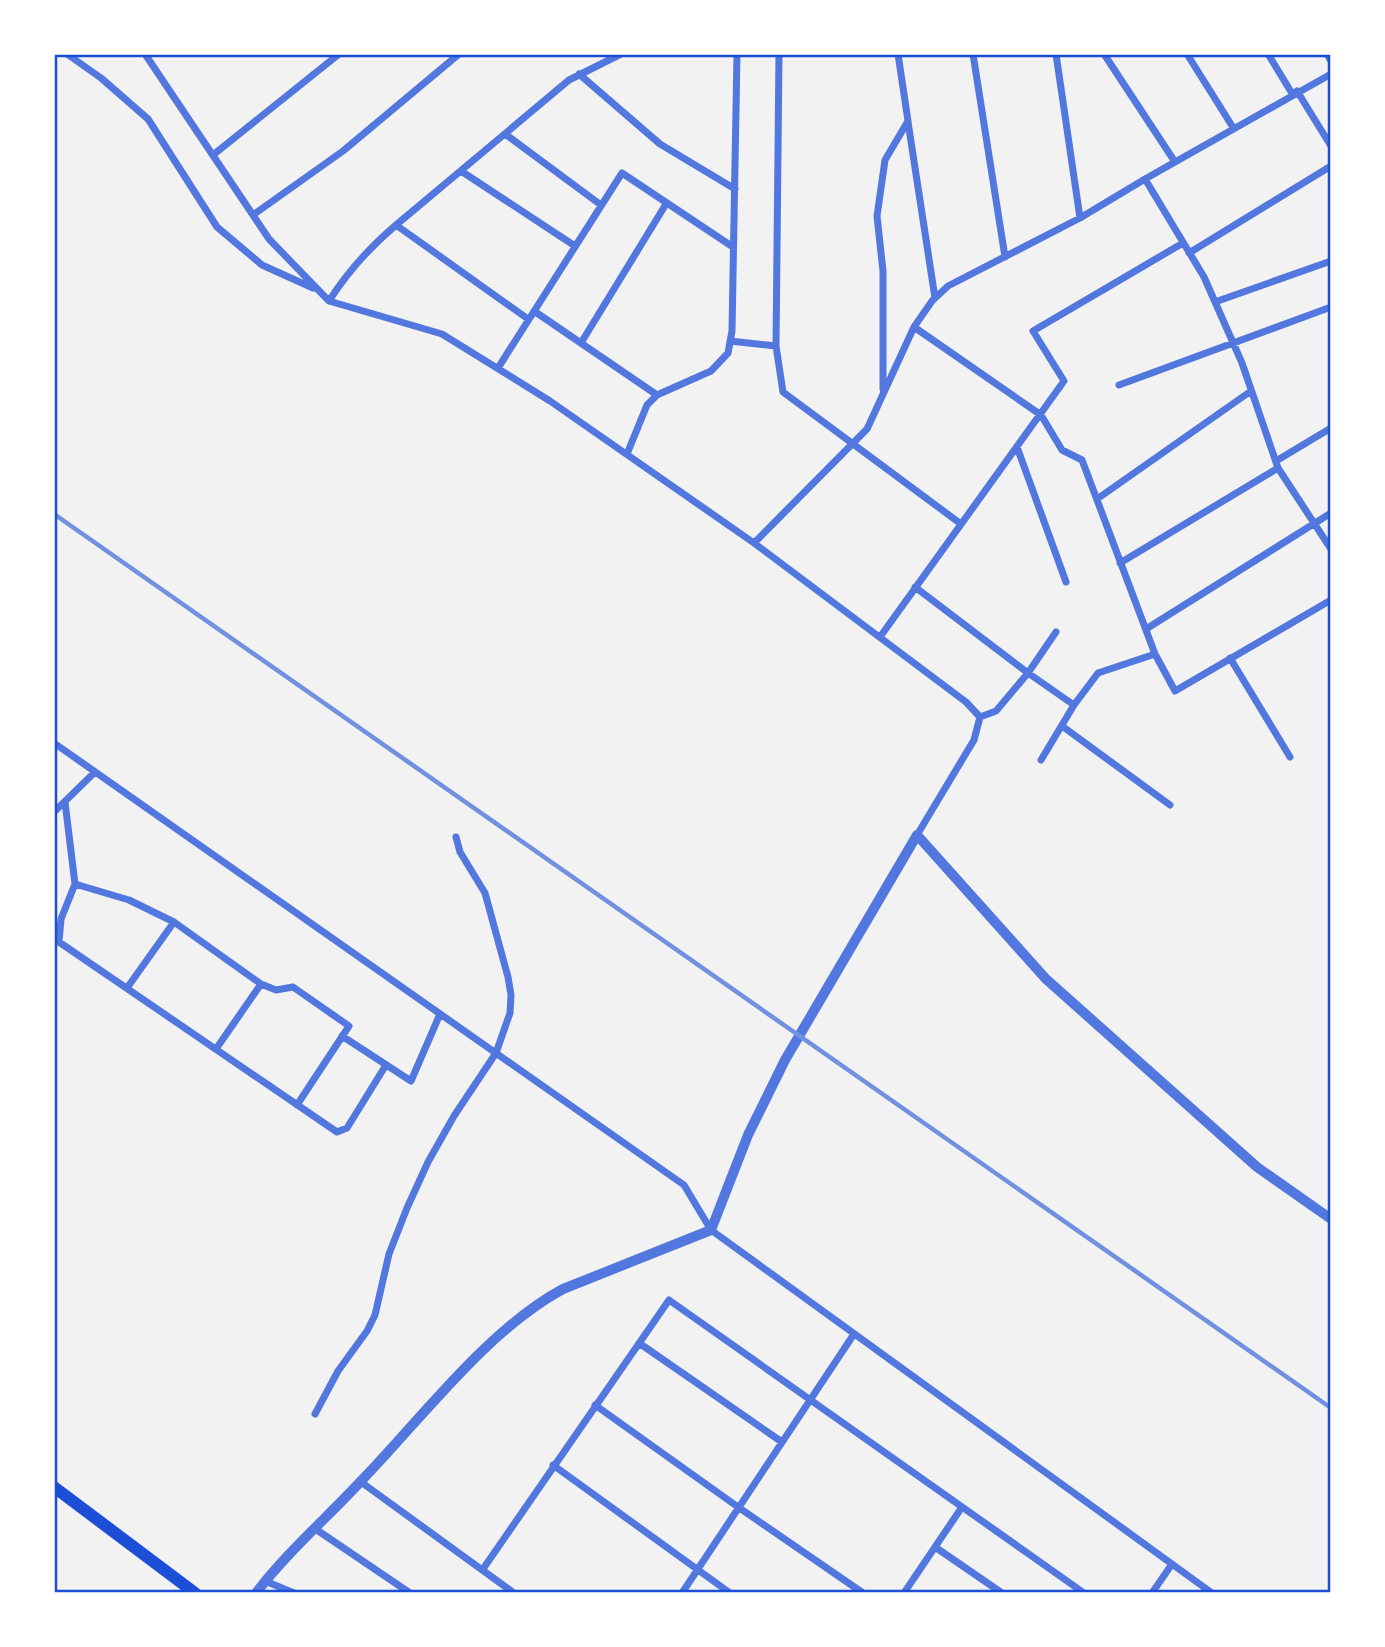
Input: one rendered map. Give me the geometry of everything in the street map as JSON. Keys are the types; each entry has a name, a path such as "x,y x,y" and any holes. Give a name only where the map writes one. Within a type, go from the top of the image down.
{"main road":[{"path":"54,1486 195,1593"}],"street":[{"path":"67,54 101,78 148,119 218,227 262,265 317,290"},
{"path":"145,54 269,239 329,301 442,334 550,401 754,543 965,702 980,717"},
{"path":"212,155 339,54"},
{"path":"253,215 343,151 459,54"},
{"path":"329,301 347,273 396,225 569,80 621,54"},
{"path":"627,454 647,405 657,395 711,371 728,353 737,54"},
{"path":"779,54 776,346 783,392 961,524"},
{"path":"898,54 935,298"},
{"path":"973,54 1005,257"},
{"path":"1056,54 1080,218"},
{"path":"1104,54 1175,162"},
{"path":"1187,54 1234,129"},
{"path":"1268,54 1331,146"},
{"path":"1327,54 1331,61"},
{"path":"579,74 660,144 735,189"},
{"path":"754,543 867,429 914,327 935,298 948,286 1080,218 1331,74"},
{"path":"883,394 883,271 877,215 886,160 908,121"},
{"path":"505,134 601,205"},
{"path":"1189,253 1331,166"},
{"path":"461,171 575,246"},
{"path":"498,368 622,173 733,247"},
{"path":"1145,179 1204,277 1233,343 1277,465 1331,549"},
{"path":"581,343 666,204"},
{"path":"396,225 528,320"},
{"path":"880,637 1064,381 1033,331 1183,243"},
{"path":"1215,302 1331,261"},
{"path":"1119,385 1331,307"},
{"path":"534,311 657,395"},
{"path":"914,327 1041,415 1062,450 1083,460 1155,654 1175,691 1331,600"},
{"path":"730,341 776,346"},
{"path":"1097,499 1251,391"},
{"path":"1120,563 1331,428"},
{"path":"1017,447 1066,582"},
{"path":"1146,629 1331,513"},
{"path":"915,587 1074,705"},
{"path":"980,717 996,711 1028,673 1056,632"},
{"path":"1041,760 1074,705 1098,673 1155,654"},
{"path":"1230,659 1290,757"},
{"path":"256,1593 314,1528 361,1482 486,1348 544,1299 624,1263 710,1230 748,1135 785,1060 974,740 980,717"},
{"path":"1062,726 1170,805"},
{"path":"54,743 684,1185 710,1230 1172,1564 1201,1589 1212,1593"},
{"path":"54,813 95,772"},
{"path":"65,802 75,884 61,919 59,942 337,1132 348,1128 386,1065"},
{"path":"917,835 1046,979 1257,1167 1331,1219"},
{"path":"315,1414 338,1371 374,1315 389,1254 428,1162 496,1052 508,1022 511,995 485,893 460,852 456,837"},
{"path":"75,884 129,900 174,922 261,984 276,990 293,987 349,1026 297,1105"},
{"path":"127,988 174,922"},
{"path":"216,1049 261,984"},
{"path":"342,1036 411,1081 440,1014"},
{"path":"483,1569 669,1300 1084,1593"},
{"path":"682,1593 854,1334"},
{"path":"639,1343 782,1442"},
{"path":"595,1405 863,1593"},
{"path":"553,1465 730,1593"},
{"path":"361,1482 514,1593"},
{"path":"904,1593 962,1507"},
{"path":"314,1528 410,1593"},
{"path":"935,1547 1002,1593"},
{"path":"1152,1593 1172,1564"},
{"path":"265,1581 294,1593"}],"railway":[{"path":"54,514 1331,1408"}]}
